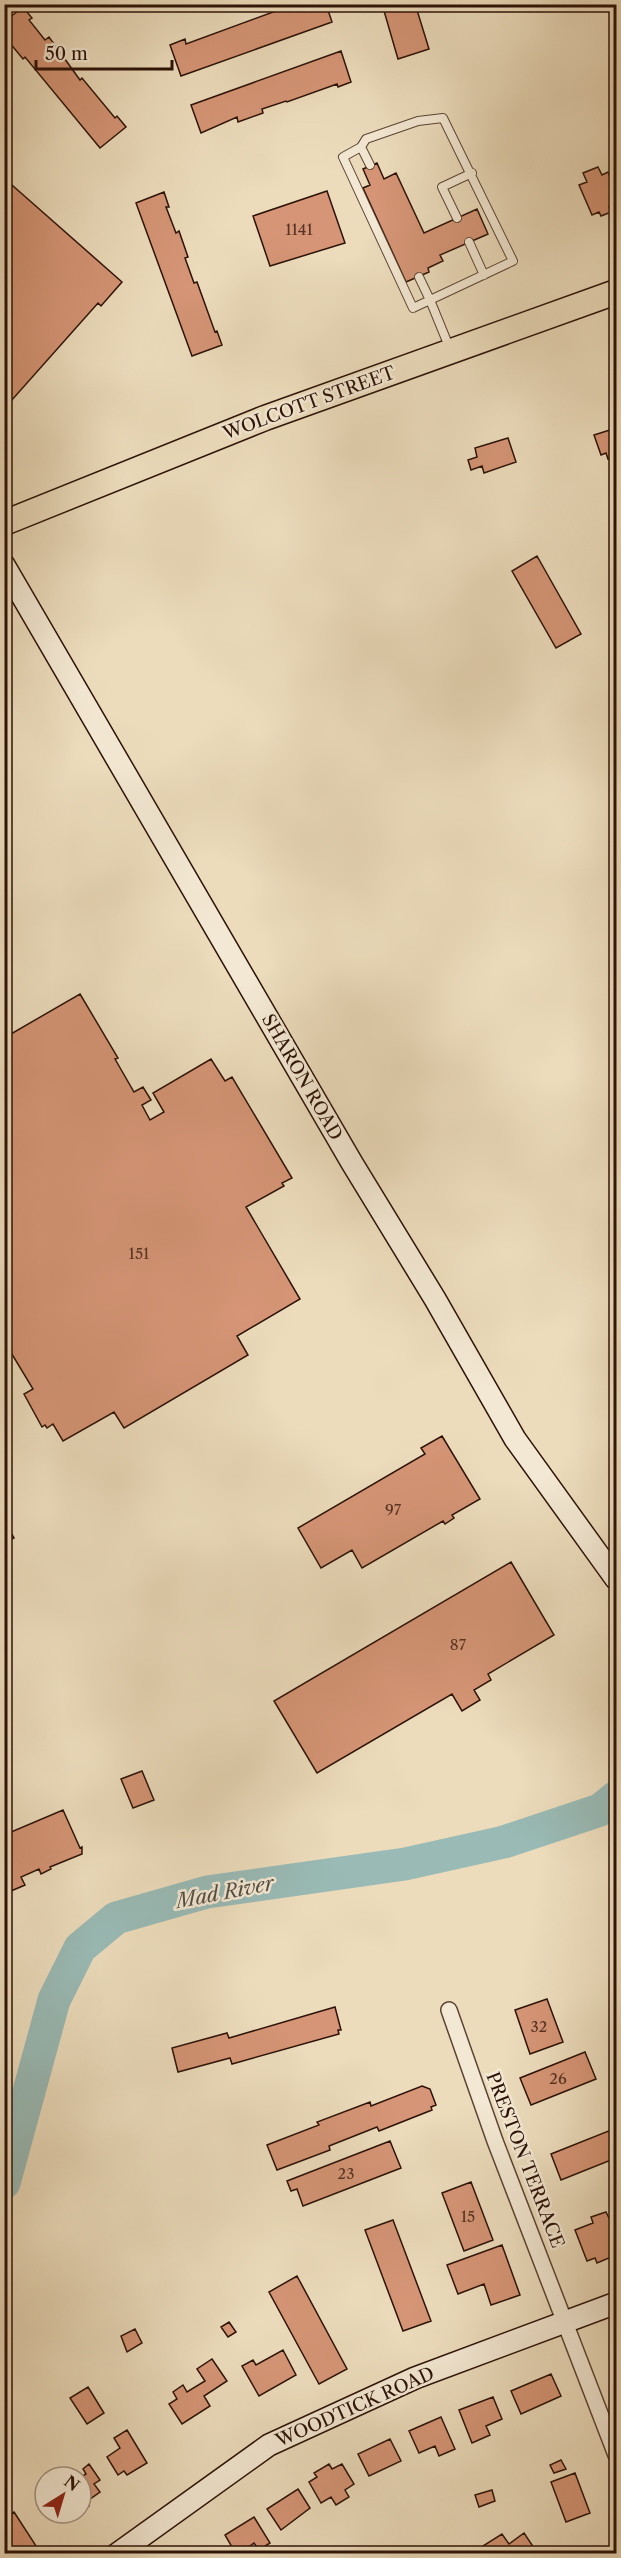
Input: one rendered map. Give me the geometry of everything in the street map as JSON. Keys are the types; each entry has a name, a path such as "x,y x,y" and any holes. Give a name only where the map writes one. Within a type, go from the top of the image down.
{"main road":[{"name":"WOLCOTT STREET","path":"4,523 250,423 616,292"}],"street":[{"name":"SHARON ROAD","path":"4,565 346,1153 435,1299 515,1438 616,1579"},
{"name":"PRESTON TERRACE","path":"449,2010 492,2133 616,2455"},
{"name":"WOODTICK ROAD","path":"117,2553 269,2445 414,2378 616,2303"}],"lane":[{"path":"443,118 472,173 513,261 413,308 343,157 362,147 371,136 418,121 443,118"},
{"path":"362,147 370,165"},
{"path":"457,218 442,187 472,173"},
{"path":"469,242 484,275"},
{"path":"419,277 451,350"}],"building":[{"path":"295,4 326,4 332,22 181,76 170,45 185,39 186,44"},
{"path":"382,4 412,4 414,11 417,10 429,49 398,59"},
{"path":"23,7 32,18 29,20 45,40 49,37 80,80 82,78 115,118 117,116 126,127 100,148 25,57 23,59 4,36 4,22"},
{"path":"341,51 351,82 338,87 337,84 262,109 263,113 238,122 237,117 201,133 191,105"},
{"path":"377,163 384,179 396,173 424,233 477,209 488,234 440,255 443,261 428,268 429,272 406,282 363,188 370,185 363,169"},
{"path":"598,167 602,175 608,172 616,193 612,197 615,205 609,207 611,212 601,216 599,212 592,215 579,185 587,182 583,173"},
{"path":"4,178 122,282 101,306 98,303 11,401 4,395"},
{"path":"327,191 345,243 270,266 253,216"},
{"path":"164,192 169,207 166,207 176,233 179,231 194,283 197,282 222,345 192,356 136,203"},
{"path":"616,428 616,456 608,459 606,453 601,455 594,435"},
{"path":"508,438 516,462 484,473 482,466 471,470 468,460 477,457 475,448"},
{"path":"537,556 581,634 556,648 512,571"},
{"path":"80,994 118,1058 115,1059 134,1092 143,1087 151,1100 142,1105 150,1120 164,1112 153,1093 211,1059 225,1081 232,1077 292,1178 282,1183 284,1186 246,1207 300,1299 237,1336 248,1355 124,1428 114,1412 63,1441 53,1424 47,1428 45,1425 42,1427 24,1394 33,1389 4,1341 4,1038"},
{"path":"442,1436 480,1499 452,1515 454,1518 445,1524 443,1521 362,1568 352,1550 321,1568 298,1528 425,1454 421,1448"},
{"path":"4,1520 14,1538 4,1543"},
{"path":"511,1562 554,1635 488,1674 491,1680 474,1690 480,1700 462,1711 452,1694 317,1773 274,1701"},
{"path":"142,1771 154,1800 133,1808 121,1779"},
{"path":"63,1810 80,1848 82,1847 82,1854 50,1867 51,1869 41,1874 39,1869 21,1877 25,1885 11,1891 7,1881 4,1882 4,1835"},
{"path":"547,1999 563,2042 530,2054 515,2010"},
{"path":"335,2007 341,2030 338,2030 339,2034 232,2064 230,2058 178,2072 172,2048 227,2033 229,2038"},
{"path":"585,2052 596,2079 531,2105 520,2078"},
{"path":"422,2086 430,2089 436,2105 431,2107 432,2110 379,2131 377,2127 329,2146 330,2150 277,2170 267,2145 319,2125 317,2122 370,2102 371,2106"},
{"path":"616,2128 616,2158 561,2180 551,2154"},
{"path":"390,2141 401,2168 303,2206 297,2189 291,2191 287,2181"},
{"path":"471,2182 493,2240 464,2251 442,2193"},
{"path":"606,2212 609,2218 616,2215 616,2255 597,2263 595,2258 587,2261 575,2230 593,2223 591,2217"},
{"path":"393,2220 431,2321 403,2331 365,2230"},
{"path":"502,2245 520,2295 491,2305 484,2284 458,2294 447,2265"},
{"path":"297,2276 347,2369 319,2384 269,2292"},
{"path":"229,2322 236,2332 228,2337 221,2327"},
{"path":"135,2329 142,2343 127,2352 121,2336"},
{"path":"283,2350 296,2375 259,2396 242,2366 253,2360 256,2365"},
{"path":"212,2359 227,2381 204,2396 210,2406 182,2424 169,2404 177,2399 173,2392 183,2385 187,2392 205,2381 197,2369"},
{"path":"551,2374 561,2396 521,2414 511,2391"},
{"path":"88,2387 104,2413 87,2424 70,2398"},
{"path":"493,2397 502,2419 486,2426 490,2435 472,2443 459,2410"},
{"path":"441,2417 455,2449 439,2456 435,2446 419,2453 409,2431"},
{"path":"127,2430 147,2463 127,2475 124,2471 118,2475 107,2457 120,2448 114,2438"},
{"path":"390,2439 401,2461 369,2476 358,2454"},
{"path":"561,2460 566,2469 554,2473 550,2465"},
{"path":"329,2464 332,2469 342,2464 354,2484 345,2490 349,2497 336,2505 331,2497 321,2503 309,2482 317,2477 314,2473"},
{"path":"93,2470 100,2480 94,2484 100,2492 93,2497"},
{"path":"575,2473 590,2513 566,2522 551,2482"},
{"path":"298,2489 310,2508 281,2530 267,2509"},
{"path":"492,2490 495,2501 479,2507 475,2495"},
{"path":"14,2512 38,2549 32,2554 13,2554 4,2541 4,2518"},
{"path":"254,2517 270,2543 259,2550 254,2543 250,2546 254,2554 236,2554 225,2535"},
{"path":"524,2533 538,2554 488,2554 483,2546 502,2534 509,2544"}],"waterway":[{"name":"Mad River","path":"4,2183 54,2000 80,1948 116,1918 207,1892 405,1864 504,1842 600,1810 616,1797"}]}
